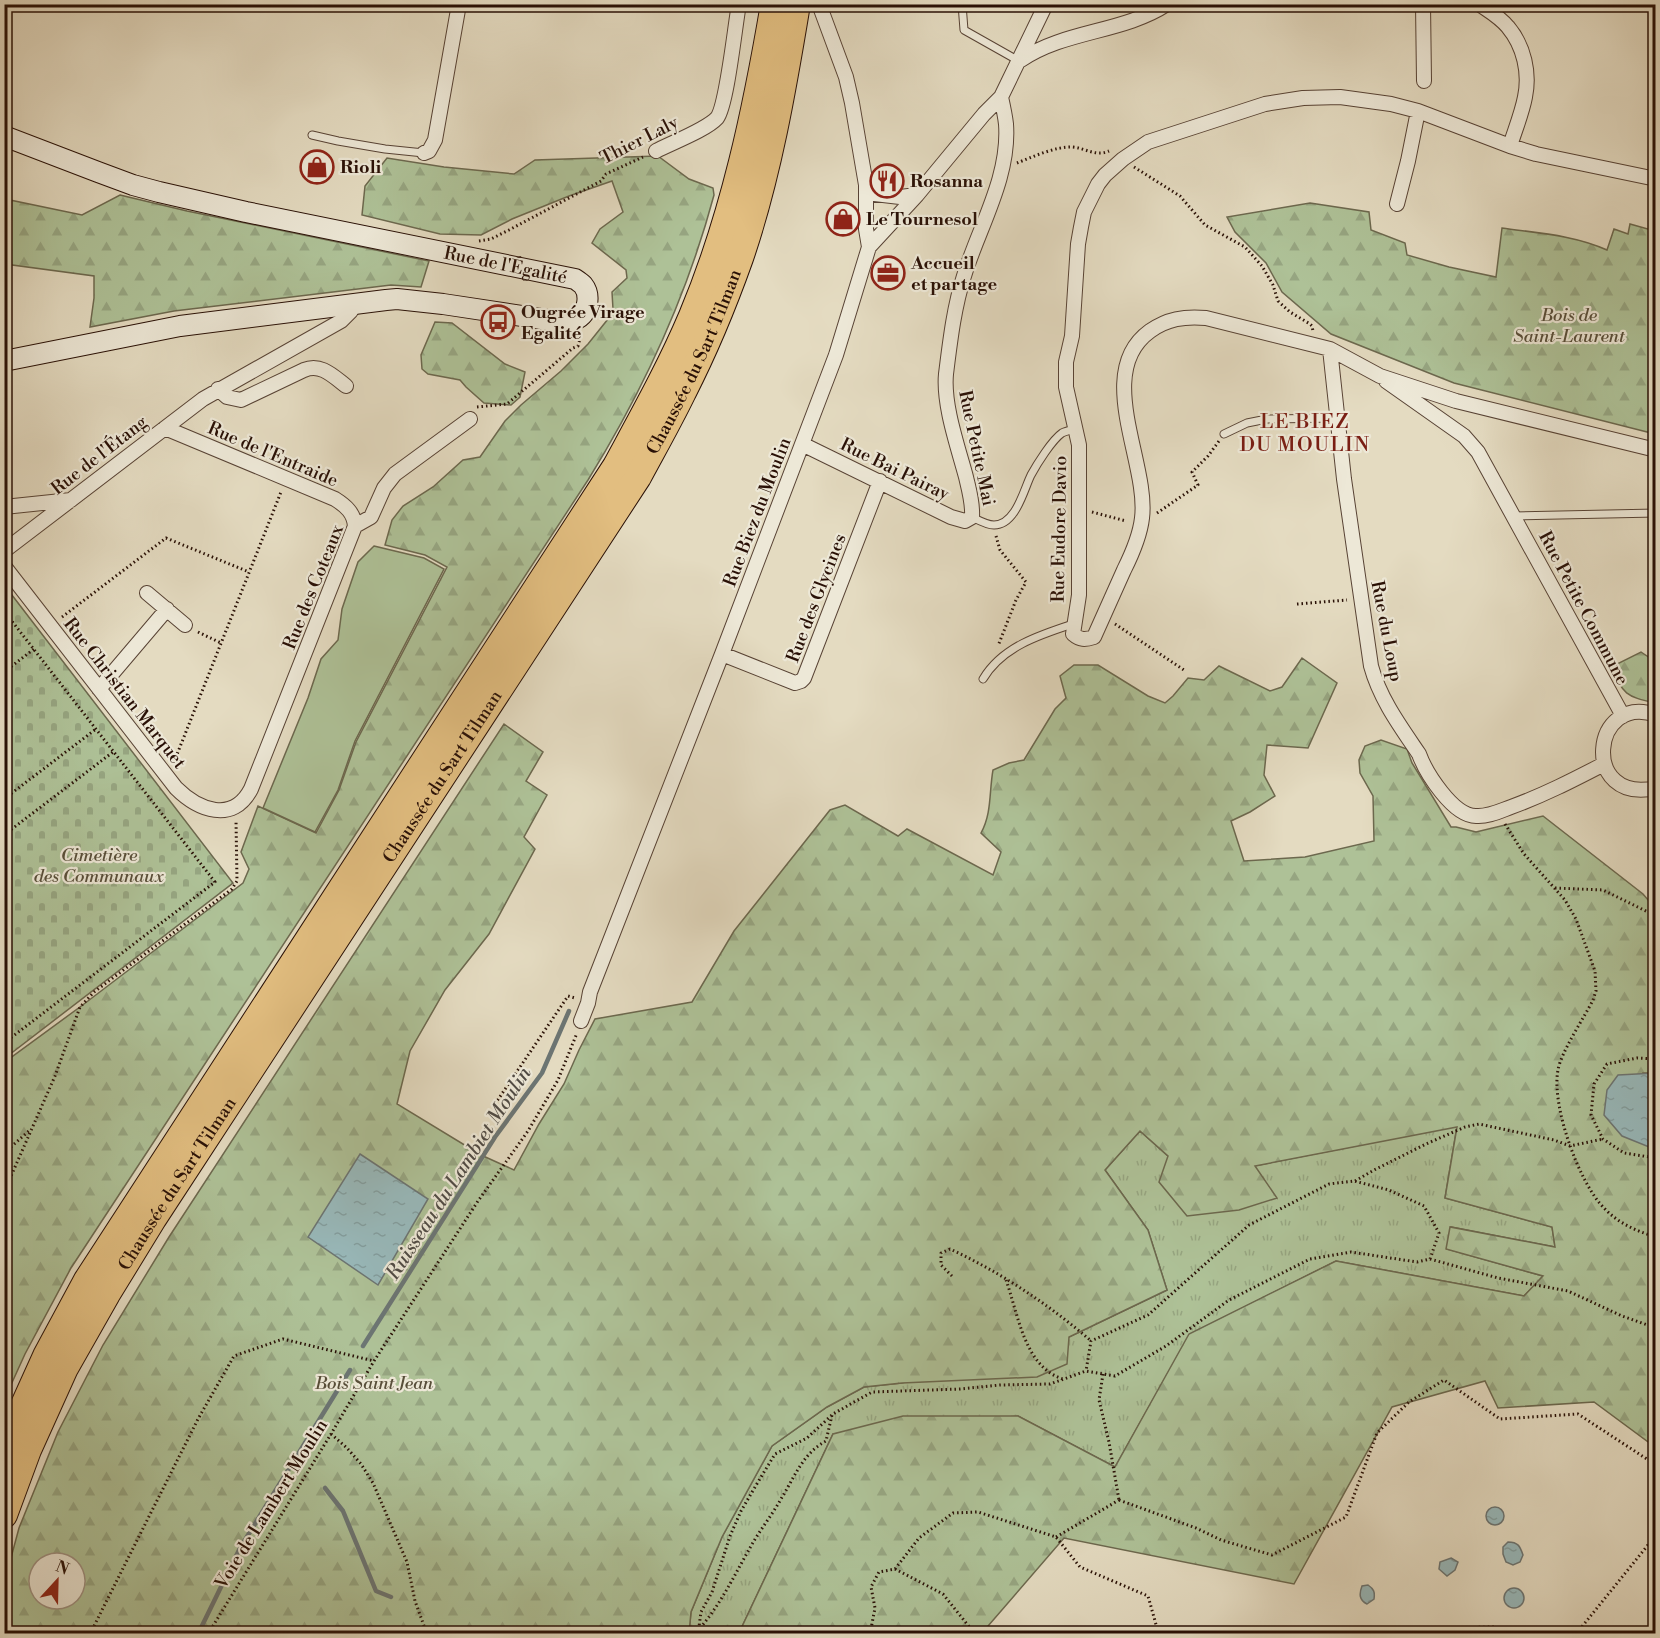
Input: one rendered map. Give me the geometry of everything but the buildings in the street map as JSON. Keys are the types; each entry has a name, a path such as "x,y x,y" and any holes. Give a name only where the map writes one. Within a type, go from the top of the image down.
{"highway":[{"name":"Chaussée du Sart Tilman","path":"4,1515 28,1450 65,1368 106,1294 638,477 684,392 713,327 740,257 774,4"},
{"name":"Chaussée du Sart Tilman","path":"4,1449 46,1356 87,1280 616,466 662,383 693,314 719,244 752,175 788,62 798,4"}],"street":[{"path":"424,153 429,151 435,140 459,4"},
{"name":"Thier Laly","path":"656,151 710,123 720,112 739,4"},
{"name":"Rue Biez du Moulin","path":"581,1021 590,992 836,355 869,247 863,164 846,77 819,4"},
{"path":"869,247 1001,97 1046,4"},
{"path":"1019,61 1034,51 1055,42 1144,17 1167,4"},
{"path":"1423,4 1424,81"},
{"path":"1479,4 1496,15 1508,27 1516,40 1527,70 1525,99 1510,146"},
{"name":"Rue Petite Mai","path":"972,517 970,494 949,407 946,376 960,288 991,204 1001,168 1006,125 1001,97"},
{"name":"Rue Eudore Davio","path":"1656,179 1536,154 1418,111 1391,104 1321,97 1286,100 1243,110 1148,142 1126,157 1105,175 1092,194 1084,212 1078,244 1072,336 1066,362 1066,387 1079,445 1079,595 1073,634 1079,639 1087,640 1094,637 1135,547 1142,523 1142,487 1123,393 1126,369 1130,356 1145,335 1172,319 1195,317 1330,349 1380,376 1484,409 1656,450"},
{"path":"1397,204 1418,111"},
{"name":"Rue de l'Égalité","path":"4,136 133,185 159,192 575,279 583,285 587,294 587,304 577,319"},
{"path":"866,193 900,197 917,195"},
{"path":"4,361 180,326 398,299 561,322 577,319"},
{"name":"Rue de l'Étang","path":"4,551 218,390 341,321 351,311 350,305"},
{"name":"Rue du Loup","path":"1330,349 1337,418 1371,666 1378,688 1422,762 1444,795 1460,812 1476,817 1544,795 1604,764"},
{"path":"218,390 227,397 241,400 313,367 326,371 346,386"},
{"name":"Rue Petite Commune","path":"1380,376 1464,436 1478,452 1623,716"},
{"name":"Rue des Coteaux","path":"236,806 251,789 355,526 371,517 384,488 395,474 472,413"},
{"name":"Rue de l'Entraide","path":"165,428 342,503 352,515 355,526"},
{"name":"Rue Bai Pairay","path":"802,444 951,516 965,521 972,517"},
{"name":"Rue des Glycines","path":"722,654 795,683 804,678 880,482"},
{"path":"4,507 71,500"},
{"name":"Rue Christian Marquet","path":"4,566 182,794 200,806 218,811 236,806"},
{"path":"147,593 185,625"},
{"path":"99,689 167,609"},
{"path":"1656,715 1635,712 1623,716 1607,732 1602,753 1604,764 1610,775 1619,784 1630,789 1656,788"}],"lane":[{"path":"962,4 964,30 1019,61"},
{"path":"312,135 385,149 424,153"},
{"path":"1224,434 1247,423 1267,419 1337,418"},
{"name":"Rue Petite Mai","path":"972,517 994,525 1002,523 1022,499 1032,473 1056,439 1063,432 1075,429"},
{"name":"Rue Petite Commune","path":"1514,516 1656,513"},
{"path":"983,679 996,661 1012,649 1046,633 1073,624"}],"path":[{"path":"1001,168 1054,150 1072,147 1097,154 1124,146 1126,157 1180,196 1208,228 1245,247 1262,266 1273,285 1278,301 1290,312 1310,324"},
{"name":"Thier Laly","path":"474,240 485,240 500,234 601,181 606,174 656,151"},
{"path":"472,413 507,404 573,348 579,346 582,334 577,319"},
{"path":"1079,508 1142,523 1198,485 1192,472 1208,456 1224,434"},
{"path":"167,777 286,479"},
{"path":"994,525 1000,550 1026,582 1016,600 997,648 994,657 996,661"},
{"path":"51,626 166,538 249,572"},
{"path":"1297,604 1361,599"},
{"path":"4,611 215,882 4,1043"},
{"path":"1103,616 1184,670"},
{"path":"185,625 220,643"},
{"path":"4,672 34,649"},
{"path":"4,799 96,729"},
{"path":"4,835 113,752"},
{"path":"4,1192 55,1076 80,1007 94,992 228,894 237,881 236,806"},
{"path":"1497,812 1524,854 1565,900 1576,919 1596,977 1596,991 1593,1000 1558,1071 1562,1121 1570,1146 1586,1183 1594,1197 1605,1209 1626,1225 1656,1237"},
{"path":"1554,888 1603,890 1656,916"},
{"path":"495,1104 568,996 588,1003"},
{"name":"Voie de Lambert Moulin","path":"208,1634 374,1361 478,1201 528,1131 558,1080 581,1021"},
{"path":"4,1034 9,1040"},
{"path":"1656,1059 1637,1058 1607,1064 1594,1084 1591,1115 1603,1139 1624,1153 1656,1158"},
{"path":"1354,1182 1426,1144 1465,1127 1479,1124 1531,1137 1554,1140 1570,1146 1603,1139"},
{"path":"4,1153 32,1128"},
{"path":"1091,1341 1148,1315 1249,1225 1329,1184 1354,1182 1389,1190 1424,1206 1439,1233 1430,1259"},
{"path":"952,1276 941,1265 941,1253 950,1249 978,1262 1005,1279 1064,1318 1091,1341"},
{"path":"699,1632 701,1612 712,1592 730,1536 741,1511 775,1454 807,1438 833,1414 872,1392 1050,1384 1086,1371 1115,1376 1166,1346 1229,1300 1310,1259 1351,1252 1417,1262 1430,1259 1498,1278 1568,1292 1656,1328"},
{"path":"1005,1279 1019,1325 1033,1356 1052,1376 1065,1379"},
{"path":"90,1634 198,1419 234,1356 283,1339 374,1361"},
{"path":"1086,1371 1091,1341"},
{"path":"1103,1374 1099,1400 1119,1500"},
{"path":"1119,1500 1196,1528 1221,1540 1272,1555 1346,1517 1377,1433 1409,1402 1443,1380 1500,1419 1578,1414 1656,1465"},
{"path":"699,1632 782,1498 796,1471 815,1447 826,1442 833,1414"},
{"path":"331,1434 361,1464 373,1483 406,1562 415,1600 427,1634"},
{"path":"1056,1537 1119,1500"},
{"path":"896,1569 919,1538 953,1513 978,1512 1056,1537 1080,1567 1148,1596 1157,1628 1156,1634"},
{"path":"1571,1634 1580,1629 1648,1545 1656,1540"},
{"path":"870,1634 875,1608 871,1587 879,1572 896,1569 943,1594 975,1634"},
{"path":"1394,1634 1410,1629 1493,1627 1521,1634"},
{"path":"1580,1629 1595,1634"}],"green space":[{"path":"658,156 689,179 713,188 714,195 691,270 677,306 627,412 588,480 71,1268 25,1354 5,1398 5,1062 243,883 249,869 241,852 258,806 316,833 339,790 356,742 447,567 425,555 385,545 392,520 403,506 433,487 463,460 480,457 505,421 588,344 613,309 612,292 627,278 626,270 592,243 600,229 623,212 612,181 512,219 481,235 440,234 362,215 365,186 387,158 444,167 514,174 535,160"},
{"path":"120,195 429,261 421,287 391,285 174,311 90,327 94,276 5,264 5,199 82,215"},
{"name":"Bois de Saint-Laurent","path":"1310,203 1369,212 1371,230 1405,243 1407,255 1496,277 1502,228 1569,238 1607,250 1614,229 1628,234 1630,224 1655,231 1655,434 1454,383 1331,334 1282,292 1266,263 1235,232 1227,217"},
{"path":"435,322 452,323 505,364 525,372 520,397 511,405 484,403 460,380 428,374 422,369 421,355"},
{"path":"374,546 424,558 444,569 355,741 338,790 315,832 263,808 308,698 321,659 338,640 342,609 358,562"},
{"name":"Cimetière des Communaux","path":"5,586 233,883 5,1058"},
{"path":"1641,652 1650,658 1655,657 1655,703 1627,693 1611,667"},
{"name":"Bois Saint Jean","path":"1302,658 1337,683 1308,748 1267,745 1264,775 1275,796 1231,821 1244,861 1305,857 1374,841 1373,796 1360,773 1359,760 1365,746 1381,740 1407,749 1412,763 1451,827 1476,832 1543,816 1643,894 1655,908 1655,1073 1643,1073 1655,1148 1655,1447 1594,1402 1498,1408 1485,1381 1392,1407 1294,1584 1064,1538 982,1633 739,1633 833,1434 903,1416 1018,1416 1115,1467 1189,1334 1336,1261 1524,1296 1543,1276 1446,1249 1450,1227 1555,1247 1552,1227 1445,1198 1457,1127 1255,1166 1277,1198 1239,1210 1187,1216 1159,1182 1168,1156 1140,1131 1105,1170 1148,1230 1167,1290 1069,1337 1067,1364 1037,1377 902,1383 864,1387 827,1407 772,1446 722,1537 691,1612 689,1633 5,1634 5,1580 19,1528 58,1432 103,1345 169,1237 504,724 543,752 526,781 547,795 524,837 535,849 489,934 445,990 410,1051 397,1104 481,1155 514,1170 564,1084 595,1019 692,1002 734,931 830,810 845,805 898,836 907,829 993,875 1001,852 981,833 989,810 993,770 1024,760 1055,709 1066,698 1060,676 1074,665 1098,665 1148,696 1165,703 1188,678 1204,680 1219,666 1270,691 1282,687"},
{"path":"1457,1126 1445,1198 1552,1227 1555,1247 1451,1227 1447,1249 1543,1276 1524,1296 1336,1261 1190,1334 1115,1467 1018,1416 833,1434 739,1633 689,1634 691,1612 722,1537 772,1446 827,1407 864,1387 902,1383 1069,1337 1167,1290 1148,1230 1105,1170 1140,1131 1168,1156 1276,1198 1254,1166"}],"water":[{"path":"1655,1073 1656,1148 1654,1149 1622,1136 1604,1115 1607,1090 1618,1075"},
{"path":"360,1154 428,1199 378,1285 308,1237"},
{"path":"1491,1507 1499,1507 1504,1512 1502,1523 1491,1525 1486,1520 1486,1512"},
{"path":"1508,1542 1518,1545 1523,1555 1520,1562 1513,1565 1506,1562 1503,1554 1503,1547"},
{"path":"1451,1558 1458,1562 1455,1570 1447,1576 1439,1569 1440,1562"},
{"path":"1368,1585 1373,1589 1374,1599 1367,1604 1362,1601 1360,1594 1362,1586"},
{"path":"1514,1588 1521,1591 1524,1598 1521,1605 1514,1608 1507,1605 1504,1598 1507,1591"}],"waterway":[{"name":"Ruisseau du Lambiet Moulin","path":"363,1346 495,1137 542,1073 569,1011"},
{"name":"Ruisseau du Lambiet Moulin","path":"198,1634 240,1548 350,1370"},
{"path":"325,1488 343,1511 376,1591 391,1597"}],"place":[{"name":"Rioli","path":"317,167"},
{"name":"Rosanna","path":"887,181"},
{"name":"Le Tournesol","path":"843,219"},
{"name":"Accueil et partage","path":"888,273"},
{"name":"Ougrée Virage Egalité","path":"498,322"}],"district":[{"name":"LE BIEZ DU MOULIN","path":"1305,432"}]}
